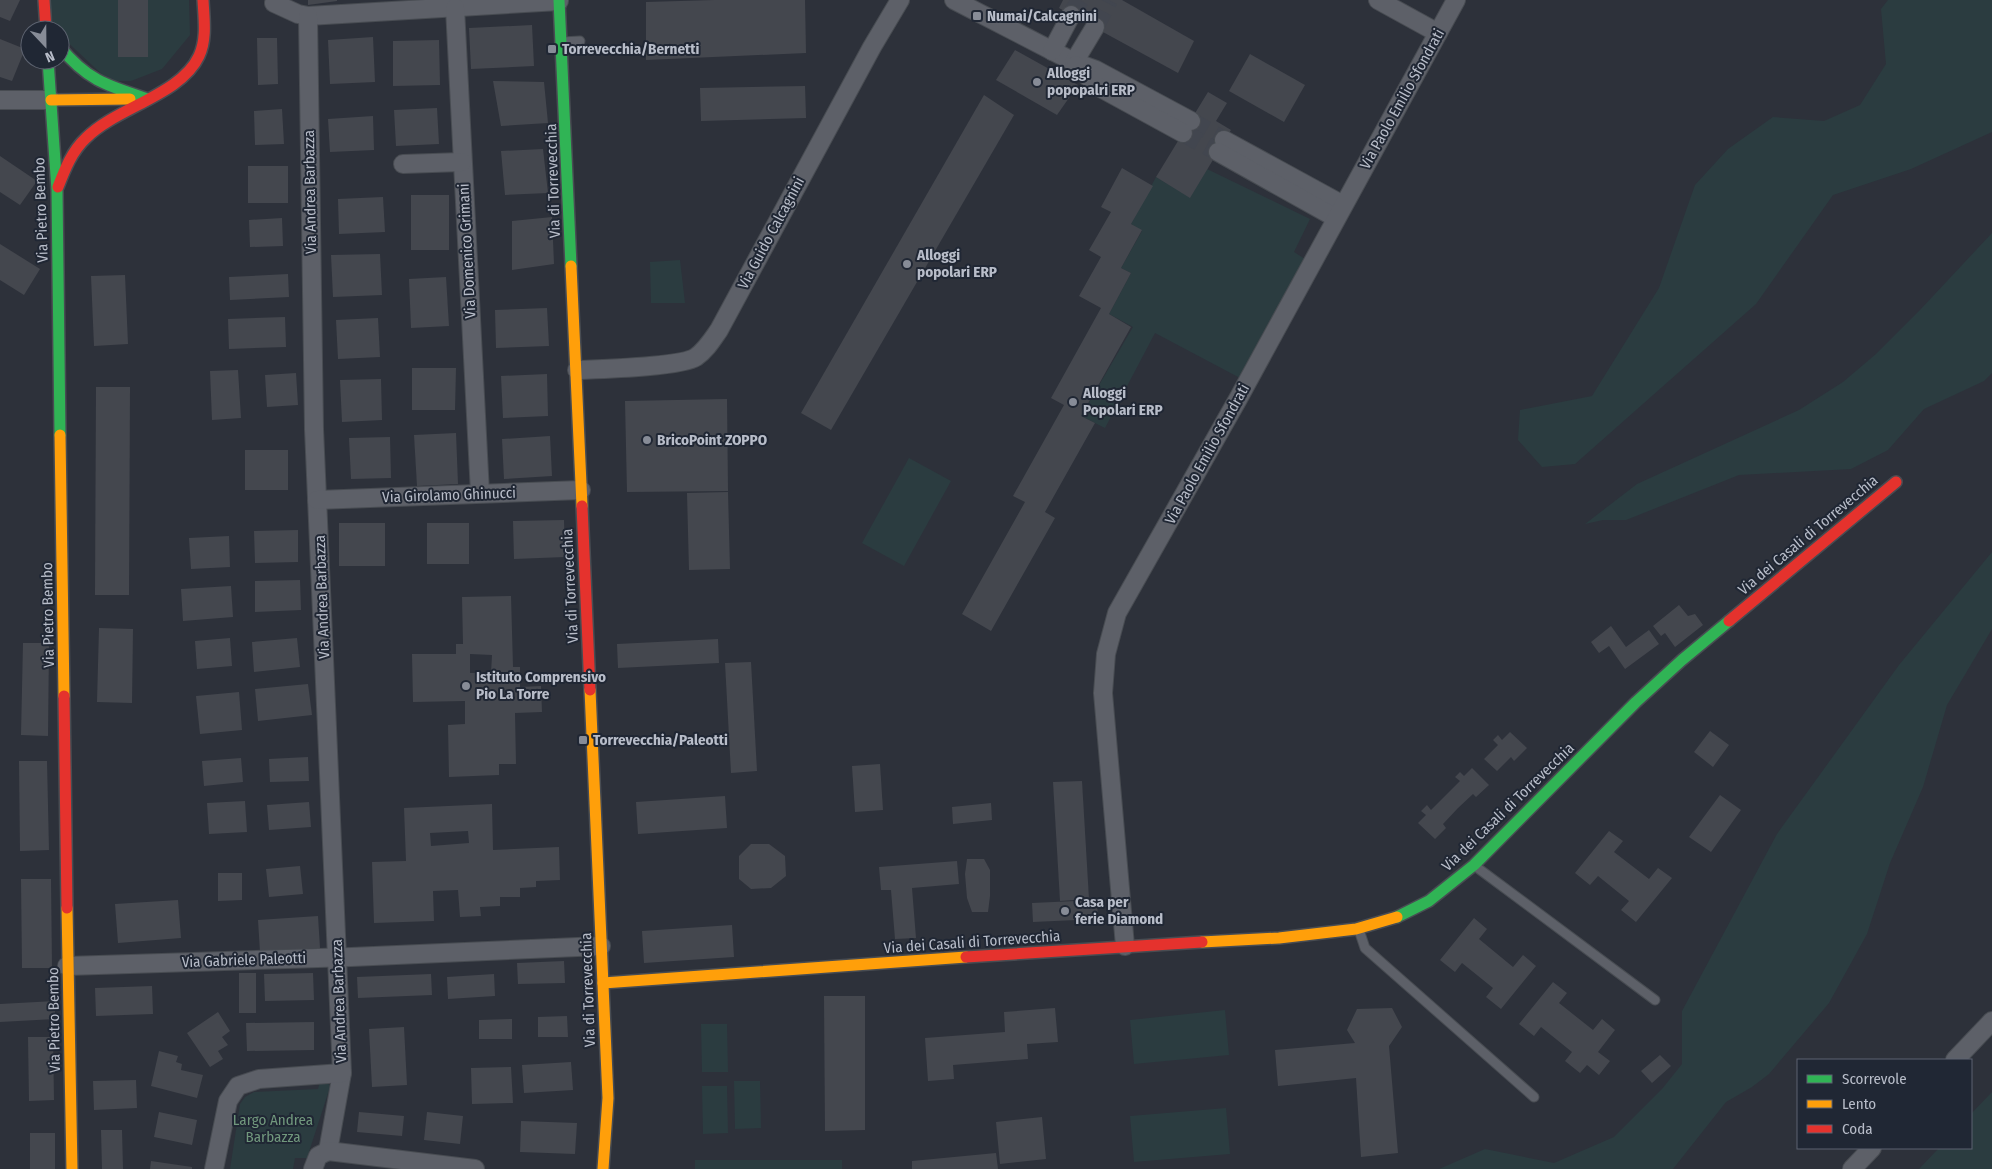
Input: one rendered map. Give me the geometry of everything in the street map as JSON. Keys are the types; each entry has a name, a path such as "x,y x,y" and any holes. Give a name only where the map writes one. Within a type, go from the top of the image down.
{"street":[{"path":"44,0 46,20"},
{"path":"57,190 70,159 82,141 106,123 148,98 162,93 178,82 196,62 203,46 205,33 204,0"},
{"path":"274,3 298,14 308,16 561,0"},
{"name":"Via di Torrevecchia","path":"561,0 608,1098 603,1169"},
{"name":"Via Guido Calcagnini","path":"577,370 679,362 695,358 707,346 719,330 868,55 900,0"},
{"path":"954,0 1074,62 1096,70 1187,128"},
{"path":"1378,0 1438,33"},
{"name":"Via Paolo Emilio Sfondrati","path":"1125,946 1103,694 1106,654 1117,612 1238,399 1456,0"},
{"name":"Via Domenico Grimani","path":"455,8 480,494"},
{"name":"Via Andrea Barbazza","path":"308,16 313,380 342,1073 328,1151 318,1156 313,1169"},
{"path":"1052,51 1072,16"},
{"path":"1074,62 1095,27"},
{"path":"70,59 93,80 148,98"},
{"name":"Via Pietro Bembo","path":"49,70 57,190 67,966 72,1169"},
{"path":"0,100 148,98"},
{"path":"1221,146 1339,212"},
{"path":"403,164 462,162"},
{"name":"Via dei Casali di Torrevecchia","path":"603,983 1125,946 1279,938 1359,929 1386,921 1419,907 1474,865 1656,684 1896,482"},
{"name":"Via Girolamo Ghinucci","path":"317,500 581,490"},
{"name":"Via Gabriele Paleotti","path":"67,966 601,946"},
{"path":"1955,1059 1992,1021"},
{"path":"214,1169 225,1108 232,1092 238,1086 259,1079 342,1073"},
{"path":"1852,1169 1871,1149"},
{"path":"328,1151 475,1169"}],"lane":[{"path":"562,42 580,41"},
{"path":"1474,865 1655,1000"},
{"path":"1359,929 1365,948 1534,1097"}],"green space":[{"path":"48,0 189,0 190,35 162,69 131,81 109,81 70,44 70,20 53,20"},
{"path":"1888,0 1992,0 1992,132 1911,169 1833,195 1756,304 1575,464 1542,467 1518,440 1520,410 1592,396 1659,288 1695,185 1728,149 1773,117 1824,121 1860,105 1886,64 1881,9"},
{"path":"1207,169 1310,219 1294,252 1305,259 1240,378 1155,333 1105,428 1081,416 1133,327 1109,314 1131,273 1121,268 1142,231 1131,224 1156,177 1190,197"},
{"path":"1992,233 1992,373 1984,381 1924,409 1888,450 1851,469 1739,475 1626,520 1603,520 1585,524 1637,484 1799,410 1843,382 1876,354 1920,310"},
{"path":"680,260 685,303 651,303 650,262"},
{"path":"909,458 951,481 904,566 862,543"},
{"path":"1992,552 1992,629 1947,705 1923,787 1890,863 1867,934 1829,1003 1769,1074 1752,1087 1726,1102 1673,1169 1439,1169 1485,1149 1554,1163 1614,1137 1662,1089 1682,1064 1682,1011 1777,834 1899,665"},
{"path":"1225,1010 1229,1055 1134,1064 1130,1020"},
{"path":"701,1024 727,1024 728,1072 702,1072"},
{"name":"Largo Andrea Barbazza","path":"321,1078 326,1078 330,1087 307,1158 295,1158 293,1169 230,1169 240,1104 245,1097 254,1092 318,1089"},
{"path":"734,1081 760,1081 761,1128 735,1129"},
{"path":"702,1086 727,1086 728,1133 703,1134"},
{"path":"1992,1092 1992,1169 1919,1169 1938,1149 1972,1149 1972,1113"},
{"path":"1226,1108 1230,1154 1134,1162 1130,1116"},
{"path":"695,1160 842,1160 842,1169 695,1169"}],"building":[{"path":"0,0 20,0 10,21 0,17"},
{"path":"118,0 148,0 148,57 118,57"},
{"path":"308,0 337,0 337,1 308,5"},
{"path":"805,0 806,53 646,60 646,2"},
{"path":"1063,0 1122,0 1194,41 1178,73 1059,8"},
{"path":"532,25 534,66 471,69 469,28"},
{"path":"373,37 375,82 330,84 328,40"},
{"path":"257,38 277,38 278,84 258,85"},
{"path":"0,39 20,47 20,61 12,81 0,77"},
{"path":"439,40 440,85 393,86 393,41"},
{"name":"Alloggi popopalri ERP","path":"1015,50 1078,85 1057,115 996,80"},
{"path":"1250,54 1305,85 1284,122 1229,91"},
{"path":"493,81 544,82 548,123 501,126"},
{"path":"805,86 806,118 701,121 700,88"},
{"path":"1208,92 1227,103 1216,121 1231,130 1190,198 1156,177"},
{"name":"Alloggi popolari ERP","path":"984,95 1014,115 831,430 801,413"},
{"path":"437,108 439,144 396,146 394,110"},
{"path":"282,109 284,144 255,145 254,111"},
{"path":"373,116 374,150 330,152 328,119"},
{"path":"543,149 548,193 505,195 501,151"},
{"path":"0,156 37,181 20,205 0,192"},
{"path":"248,166 288,166 288,203 248,203"},
{"name":"Alloggi Popolari ERP","path":"1122,168 1153,186 1131,224 1142,230 1121,268 1131,273 1109,314 1131,327 1081,416 1095,423 1045,512 1055,518 991,631 962,614 1025,502 1013,496 1064,405 1051,398 1101,308 1079,296 1101,257 1089,250 1111,212 1101,207"},
{"path":"411,195 449,195 449,250 411,250"},
{"path":"383,197 385,232 339,234 338,199"},
{"path":"552,217 554,264 512,270 512,221"},
{"path":"282,218 283,246 250,247 249,220"},
{"path":"0,244 40,269 24,295 0,280"},
{"path":"380,254 382,295 333,297 331,255"},
{"path":"288,274 289,297 230,300 229,277"},
{"path":"125,275 128,344 94,346 91,276"},
{"path":"446,277 449,326 411,328 409,279"},
{"path":"547,308 549,346 496,348 495,310"},
{"path":"285,317 286,347 229,349 228,319"},
{"path":"378,318 380,357 338,359 336,320"},
{"path":"412,368 456,368 455,410 412,410"},
{"path":"238,370 241,418 212,420 210,371"},
{"path":"296,373 298,405 267,407 265,375"},
{"path":"547,374 548,416 503,418 501,376"},
{"path":"381,379 382,420 342,422 340,380"},
{"path":"96,387 130,387 129,595 95,595"},
{"path":"727,399 728,491 627,492 625,401"},
{"path":"456,433 458,484 417,486 414,435"},
{"path":"550,436 552,476 504,479 502,439"},
{"path":"390,437 391,478 351,479 349,438"},
{"path":"245,450 288,450 288,490 245,490"},
{"path":"728,492 730,569 689,570 687,493"},
{"path":"564,520 565,557 514,559 513,521"},
{"path":"339,523 385,523 385,566 339,566"},
{"path":"427,523 469,523 469,564 427,564"},
{"path":"298,530 298,562 255,563 254,531"},
{"path":"229,536 230,567 191,569 189,538"},
{"path":"300,580 301,610 255,612 255,581"},
{"path":"231,586 233,617 183,621 181,589"},
{"name":"Istituto Comprensivo Pio La Torre","path":"511,596 513,667 520,667 520,687 541,686 542,712 515,713 516,764 499,764 499,775 449,777 448,725 465,724 465,701 413,702 412,654 456,654 456,644 463,644 462,597","holes":["470,654 492,655 491,673 470,673"]},
{"path":"1679,605 1688,616 1695,614 1703,625 1675,647 1665,633 1661,636 1653,626"},
{"path":"1611,626 1626,647 1649,630 1659,644 1625,669 1609,646 1599,653 1591,642"},
{"path":"99,628 133,629 132,703 97,702"},
{"path":"230,638 232,666 197,669 195,641"},
{"path":"297,638 300,667 254,672 252,642"},
{"path":"718,639 719,663 618,668 617,644"},
{"path":"23,643 49,643 48,736 21,735"},
{"path":"751,662 757,771 731,773 725,663"},
{"path":"308,684 312,715 258,721 255,689"},
{"path":"239,692 242,730 200,734 196,696"},
{"path":"1710,731 1729,745 1713,767 1694,752"},
{"path":"1510,732 1527,748 1514,761 1511,757 1497,771 1484,759 1498,745 1493,740 1498,735 1502,740"},
{"path":"308,757 309,781 270,782 269,759"},
{"path":"241,758 243,782 204,786 202,761"},
{"path":"19,761 47,761 49,850 20,851"},
{"path":"880,764 883,810 855,812 852,766"},
{"path":"1472,768 1489,785 1476,797 1473,794 1458,808 1443,824 1446,828 1435,839 1418,823 1426,815 1421,811 1427,805 1431,810 1460,781 1455,777 1460,772 1464,776"},
{"path":"1082,781 1089,899 1060,901 1053,782"},
{"path":"1720,795 1741,810 1711,852 1689,837"},
{"path":"725,796 727,828 638,834 636,802"},
{"path":"245,801 247,832 209,834 207,803"},
{"path":"309,802 311,827 269,830 267,805"},
{"path":"991,803 992,820 953,824 952,807"},
{"path":"492,804 493,850 559,847 560,880 536,881 536,887 520,888 520,897 500,897 500,906 480,907 481,916 460,917 458,890 433,891 434,921 374,923 372,862 406,861 404,808","holes":["468,831 469,843 431,846 430,833"]},
{"path":"1609,831 1623,841 1614,852 1649,879 1658,868 1672,878 1636,922 1621,910 1629,901 1598,876 1590,885 1575,873"},
{"path":"751,844 769,844 785,856 786,876 771,888 751,889 739,879 739,856"},
{"path":"967,859 984,859 990,870 988,912 972,912 967,898 965,874"},
{"path":"957,861 959,884 912,888 916,938 895,939 891,890 881,890 879,867"},
{"path":"300,866 303,894 269,897 266,869"},
{"path":"218,873 242,873 242,900 218,901"},
{"path":"21,879 51,879 52,968 22,968"},
{"path":"178,900 181,938 118,943 115,904"},
{"name":"Casa per ferie Diamond","path":"1097,900 1098,919 1033,922 1032,903"},
{"path":"318,916 320,948 260,952 258,920"},
{"path":"1474,918 1487,929 1479,939 1513,967 1523,955 1536,966 1501,1009 1486,997 1493,988 1462,963 1455,972 1440,960"},
{"path":"732,925 734,957 644,963 642,931"},
{"path":"564,961 565,983 518,984 517,963"},
{"path":"239,973 256,973 256,1013 239,1013"},
{"path":"313,973 314,1000 265,1001 264,974"},
{"path":"431,974 432,995 358,998 357,977"},
{"path":"494,974 495,996 448,999 447,977"},
{"path":"1553,982 1567,993 1559,1003 1593,1030 1602,1019 1615,1030 1598,1052 1610,1061 1599,1075 1587,1065 1580,1073 1565,1061 1572,1052 1541,1027 1534,1036 1519,1024"},
{"path":"152,986 153,1014 96,1016 95,988"},
{"path":"824,996 865,996 865,1130 825,1131"},
{"path":"55,1001 55,1019 0,1022 0,1004"},
{"path":"1055,1008 1058,1042 1027,1044 1028,1059 953,1065 954,1079 928,1081 925,1038 1005,1032 1004,1012"},
{"path":"1392,1008 1402,1027 1389,1046 1398,1153 1361,1157 1356,1078 1278,1086 1275,1050 1355,1043 1347,1030 1357,1009"},
{"path":"218,1012 230,1031 222,1037 228,1045 218,1051 223,1059 210,1067 187,1033"},
{"path":"567,1016 568,1037 538,1037 538,1017"},
{"path":"512,1019 512,1039 479,1039 479,1020"},
{"path":"314,1022 314,1050 247,1051 246,1023"},
{"path":"404,1027 407,1085 372,1087 369,1029"},
{"path":"28,1037 53,1037 54,1100 29,1101"},
{"path":"159,1051 178,1056 176,1062 182,1064 181,1070 203,1075 197,1098 151,1086"},
{"path":"1660,1055 1671,1066 1652,1083 1641,1071"},
{"path":"571,1062 573,1090 524,1093 522,1065"},
{"path":"511,1067 513,1103 472,1104 471,1068"},
{"path":"136,1080 137,1108 94,1110 93,1081"},
{"path":"159,1112 197,1120 192,1145 154,1137"},
{"path":"359,1112 404,1116 402,1136 357,1132"},
{"path":"427,1112 463,1116 460,1144 424,1140"},
{"path":"1042,1117 1046,1159 1000,1164 996,1122"},
{"path":"521,1121 577,1123 575,1154 520,1152"},
{"path":"101,1130 122,1130 123,1169 102,1169"},
{"path":"30,1133 55,1133 55,1169 30,1169"},
{"path":"996,1153 998,1169 912,1169 912,1161"},
{"path":"151,1161 192,1167 192,1169 150,1169"}],"tunnel":[{"path":"1071,15 1080,0"},
{"path":"1095,27 1109,0"},
{"path":"1191,121 1224,140"},
{"path":"1183,133 1218,152"}],"traffic: fast":[{"path":"559,0 571,266"},
{"path":"70,58 80,68 100,81 148,99"},
{"path":"49,70 57,190 60,435"},
{"path":"1397,917 1429,901 1474,865 1636,702 1729,621"}],"traffic: slow":[{"path":"51,100 130,99"},
{"path":"571,266 582,506"},
{"path":"60,435 64,696"},
{"path":"590,690 608,1098 603,1169"},
{"path":"67,908 72,1169"},
{"path":"1202,942 1279,938 1356,929 1397,917"},
{"path":"603,983 966,957"}],"traffic: jam":[{"path":"44,0 45,20"},
{"path":"58,187 73,154 86,138 99,127 164,91 190,69 202,49 204,29 203,0"},
{"path":"1729,621 1896,482"},
{"path":"582,506 590,690"},
{"path":"64,696 67,908"},
{"path":"966,957 1202,942"}],"place":[{"name":"Numai/Calcagnini","path":"977,16"},
{"name":"Torrevecchia/Bernetti","path":"552,49"},
{"name":"Alloggi popopalri ERP","path":"1037,82"},
{"name":"Alloggi popolari ERP","path":"907,264"},
{"name":"Alloggi Popolari ERP","path":"1073,402"},
{"name":"BricoPoint ZOPPO","path":"647,440"},
{"name":"Istituto Comprensivo Pio La Torre","path":"466,686"},
{"name":"Torrevecchia/Paleotti","path":"583,740"},
{"name":"Casa per ferie Diamond","path":"1065,911"}]}
